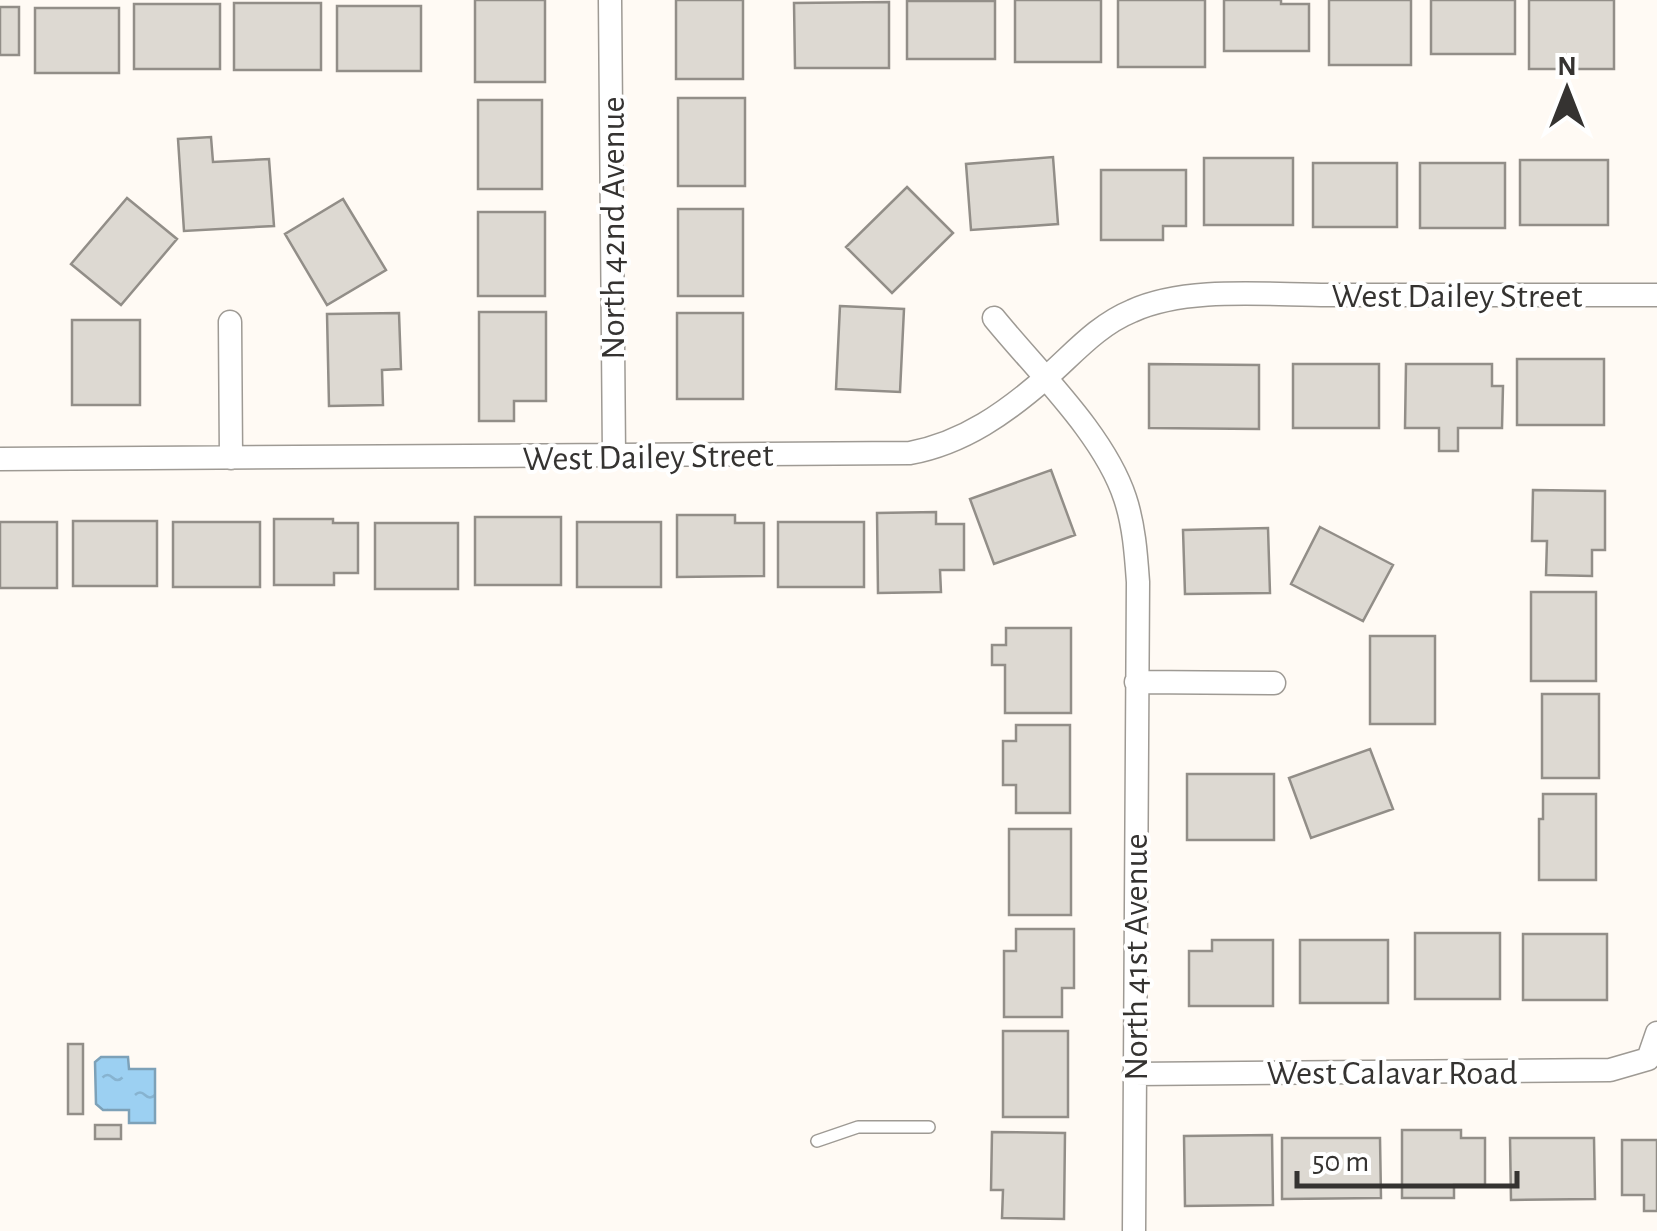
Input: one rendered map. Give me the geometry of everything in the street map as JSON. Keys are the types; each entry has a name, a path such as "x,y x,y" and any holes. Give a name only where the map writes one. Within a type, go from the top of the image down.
{"street":[{"name":"North 42nd Avenue","path":"610,0 614,456"},
{"name":"West Dailey Street","path":"0,459 910,454 944,447 974,430 1044,379 1100,328 1132,310 1160,301 1187,297 1657,296"},
{"path":"994,318 1044,379"},
{"path":"230,322 231,458"},
{"name":"North 41st Avenue","path":"1044,379 1091,436 1125,497 1135,544 1138,582 1134,1231"},
{"path":"1136,682 1274,684"},
{"name":"West Calavar Road","path":"1134,1074 1610,1070 1648,1059 1657,1033"}],"lane":[{"path":"817,1141 858,1127 929,1127"}],"water":[{"path":"101,1057 128,1057 129,1069 155,1069 155,1123 129,1123 129,1110 103,1110 96,1104 95,1062"}],"building":[{"path":"475,0 545,0 545,82 475,82"},
{"path":"676,0 743,0 743,79 676,79"},
{"path":"1015,0 1101,0 1101,62 1015,62"},
{"path":"1118,0 1205,0 1205,67 1118,67"},
{"path":"1224,0 1309,4 1309,51 1224,51"},
{"path":"1329,0 1411,0 1411,65 1329,65"},
{"path":"1431,0 1515,0 1515,54 1431,54"},
{"path":"1529,0 1614,0 1614,69 1529,69"},
{"path":"907,1 995,1 995,59 907,59"},
{"path":"889,2 889,68 795,68 794,3"},
{"path":"234,3 321,3 321,70 234,70"},
{"path":"134,4 220,4 220,69 134,69"},
{"path":"337,6 421,6 421,71 337,71"},
{"path":"0,7 19,7 19,55 0,55"},
{"path":"35,8 119,8 119,73 35,73"},
{"path":"678,98 745,98 745,186 678,186"},
{"path":"478,100 542,100 542,189 478,189"},
{"path":"211,137 213,162 269,159 274,226 184,231 178,139"},
{"path":"1053,157 1058,224 971,230 966,164"},
{"path":"1204,158 1293,158 1293,225 1204,225"},
{"path":"1520,160 1608,160 1608,225 1520,225"},
{"path":"1313,163 1397,163 1397,227 1313,227"},
{"path":"1420,163 1505,163 1505,228 1420,228"},
{"path":"1101,170 1186,170 1186,226 1163,226 1163,240 1101,240"},
{"path":"907,187 953,233 892,293 846,247"},
{"path":"127,198 177,239 121,305 71,264"},
{"path":"343,199 386,270 327,305 285,234"},
{"path":"678,209 743,209 743,296 678,296"},
{"path":"478,212 545,212 545,296 478,296"},
{"path":"840,306 904,309 900,392 836,389"},
{"path":"479,312 546,312 546,401 514,401 514,421 479,421"},
{"path":"399,313 401,369 382,370 383,405 329,406 327,314"},
{"path":"677,313 743,313 743,399 677,399"},
{"path":"72,320 140,320 140,405 72,405"},
{"path":"1517,359 1604,359 1604,425 1517,425"},
{"path":"1149,364 1259,365 1259,429 1149,428"},
{"path":"1293,364 1379,364 1379,428 1293,428"},
{"path":"1406,364 1492,364 1492,386 1503,386 1502,428 1458,428 1458,451 1439,451 1439,428 1405,428"},
{"path":"1051,470 1075,535 994,564 970,499"},
{"path":"1533,490 1605,491 1605,550 1592,550 1592,576 1546,575 1547,541 1532,541"},
{"path":"936,512 936,524 964,524 964,570 940,570 941,592 878,593 877,513"},
{"path":"677,515 735,515 735,523 764,523 764,576 677,577"},
{"path":"475,517 561,517 561,585 475,585"},
{"path":"274,519 358,523 358,573 334,573 334,585 274,585"},
{"path":"73,521 157,521 157,586 73,586"},
{"path":"0,522 57,522 57,588 0,588"},
{"path":"173,522 260,522 260,587 173,587"},
{"path":"577,522 661,522 661,587 577,587"},
{"path":"778,522 864,522 864,587 778,587"},
{"path":"375,523 458,523 458,589 375,589"},
{"path":"1320,527 1393,565 1363,621 1291,584"},
{"path":"1268,528 1270,593 1185,594 1183,530"},
{"path":"1531,592 1596,592 1596,681 1531,681"},
{"path":"1006,628 1071,628 1071,713 1005,713 1005,665 992,665 992,645 1006,645"},
{"path":"1370,636 1435,636 1435,724 1370,724"},
{"path":"1542,694 1599,694 1599,778 1542,778"},
{"path":"1016,725 1070,725 1070,813 1016,813 1016,785 1003,785 1003,741 1016,741"},
{"path":"1370,749 1393,809 1311,838 1289,778"},
{"path":"1187,774 1274,774 1274,840 1187,840"},
{"path":"1543,794 1596,794 1596,880 1539,880"},
{"path":"1009,829 1071,829 1071,915 1009,915"},
{"path":"1016,929 1074,929 1074,988 1062,988 1062,1017 1004,1017 1004,951 1016,951"},
{"path":"1415,933 1500,933 1500,999 1415,999"},
{"path":"1523,934 1607,934 1607,1000 1523,1000"},
{"path":"1212,940 1273,940 1273,1006 1189,1006 1189,951 1212,951"},
{"path":"1300,940 1388,940 1388,1003 1300,1003"},
{"path":"1003,1031 1068,1031 1068,1117 1003,1117"},
{"path":"68,1044 83,1044 83,1114 68,1114"},
{"path":"95,1125 121,1125 121,1139 95,1139"},
{"path":"1402,1130 1461,1130 1461,1138 1485,1138 1485,1185 1454,1185 1454,1198 1402,1198"},
{"path":"992,1132 1065,1133 1064,1219 1002,1218 1003,1190 991,1190"},
{"path":"1272,1135 1273,1205 1185,1206 1184,1136"},
{"path":"1282,1138 1380,1138 1381,1198 1282,1199"},
{"path":"1510,1138 1594,1138 1595,1199 1511,1200"},
{"path":"1622,1140 1657,1140 1657,1211 1644,1211 1644,1195 1622,1195"}]}
